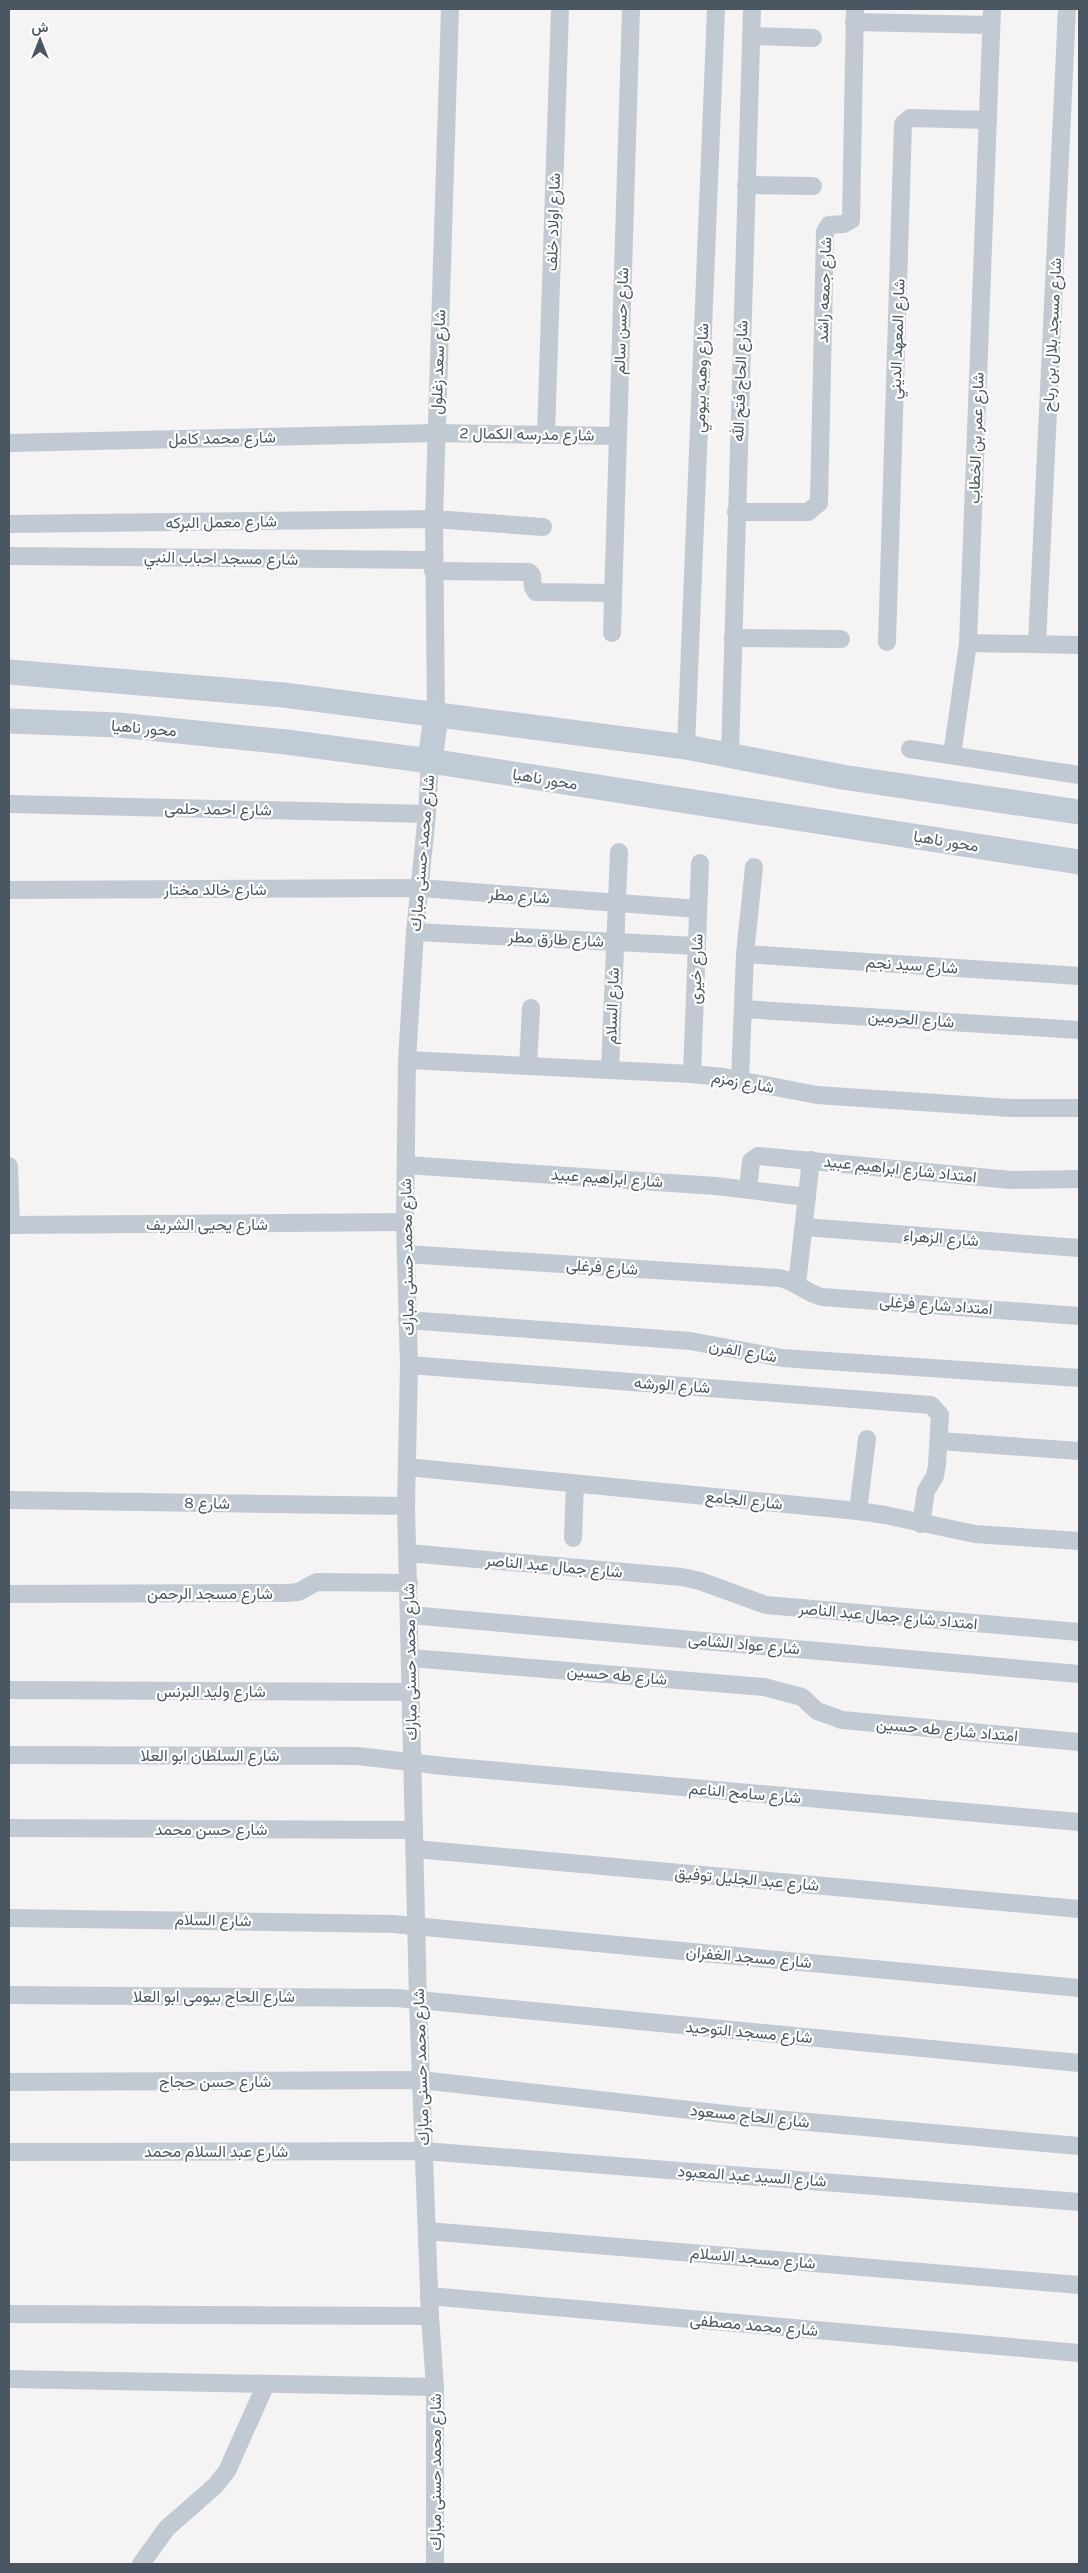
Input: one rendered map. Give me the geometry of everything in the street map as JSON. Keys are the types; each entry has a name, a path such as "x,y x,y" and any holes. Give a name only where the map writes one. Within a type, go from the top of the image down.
{"main road":[{"path":"9,672 284,695 686,747 842,777 1079,812"},
{"path":"430,761 436,715"},
{"name":"محور ناهيا","path":"9,721 119,725 286,742 430,761 1079,862"}],"street":[{"name":"شارع سعد زغلول","path":"436,715 433,566 450,9"},
{"name":"شارع اولاد خلف","path":"546,435 560,9"},
{"name":"شارع حسن سالم","path":"612,633 631,9"},
{"name":"شارع وهبه بيومي","path":"686,747 716,9"},
{"name":"شارع الحاج فتح الله","path":"730,754 752,9"},
{"path":"855,15 992,17"},
{"name":"شارع جمعه راشد","path":"736,512 808,512 819,503 825,232 830,225 844,224 851,220 855,15"},
{"name":"شارع عمر بن الخطاب","path":"952,755 968,643 992,17"},
{"name":"شارع مسجد بلال بن رباح","path":"1037,644 1071,20"},
{"path":"751,36 813,38"},
{"name":"شارع المعهد الديني","path":"887,642 903,124 910,118 988,120"},
{"path":"746,185 814,186"},
{"name":"شارع مدرسه الكمال 2","path":"436,433 618,436"},
{"name":"شارع محمد كامل","path":"9,443 436,433"},
{"name":"شارع معمل البركه","path":"9,524 434,519 543,527"},
{"name":"شارع مسجد احباب النبي","path":"9,556 433,566 529,572 532,575 533,589 536,592 613,593"},
{"path":"733,638 841,639"},
{"path":"968,643 1079,645"},
{"path":"910,748 1079,775"},
{"name":"شارع محمد حسنى مبارك","path":"430,761 428,814 415,932 407,1060 405,1222 408,1365 406,1506 418,1926 418,2000 430,2316 435,2387 435,2564"},
{"name":"شارع احمد حلمى","path":"9,804 428,814"},
{"name":"شارع السلام","path":"610,1070 619,852"},
{"name":"شارع خيرى","path":"692,1074 700,864"},
{"path":"740,1080 746,954 754,867"},
{"name":"شارع خالد مختار","path":"9,890 420,888"},
{"name":"شارع مطر","path":"420,888 698,909"},
{"name":"شارع طارق مطر","path":"415,932 697,946"},
{"name":"شارع سيد نجم","path":"746,954 1079,976"},
{"path":"528,1066 531,1008"},
{"name":"شارع الحرمين","path":"743,1009 1079,1030"},
{"name":"شارع زمزم","path":"407,1060 692,1074 740,1080 817,1095 1010,1108 1079,1108"},
{"name":"امتداد شارع ابراهيم عبيد","path":"748,1189 751,1160 755,1156 1011,1180 1079,1179"},
{"path":"798,1284 811,1160"},
{"name":"شارع ابراهيم عبيد","path":"406,1165 748,1189 807,1197"},
{"path":"9,1166 10,1225"},
{"name":"شارع يحيى الشريف","path":"10,1225 405,1222"},
{"name":"شارع الزهراء","path":"804,1227 1079,1248"},
{"name":"شارع فرغلى","path":"406,1254 779,1278 798,1284"},
{"name":"امتداد شارع فرغلى","path":"798,1284 804,1291 822,1296 1079,1316"},
{"name":"شارع الفرن","path":"407,1320 690,1341 782,1358 1079,1378"},
{"name":"شارع الورشه","path":"408,1365 926,1404 935,1407 940,1415 939,1440"},
{"path":"858,1511 867,1439"},
{"path":"921,1524 926,1491 935,1476 939,1440 1079,1451"},
{"name":"شارع الجامع","path":"407,1467 858,1511 975,1534 1079,1541"},
{"path":"573,1538 575,1484"},
{"name":"شارع 8","path":"9,1500 406,1506"},
{"name":"شارع جمال عبد الناصر","path":"408,1554 700,1580"},
{"name":"امتداد شارع جمال عبد الناصر","path":"700,1580 766,1605 1079,1632"},
{"name":"شارع مسجد الرحمن","path":"9,1594 288,1593 298,1592 317,1582 408,1582"},
{"name":"شارع عواد الشامى","path":"410,1615 1079,1674"},
{"name":"شارع طه حسين","path":"411,1658 764,1687 802,1697 817,1711"},
{"name":"شارع وليد البرنس","path":"9,1690 412,1692"},
{"name":"امتداد شارع طه حسين","path":"817,1711 842,1720 1079,1742"},
{"name":"شارع السلطان ابو العلا","path":"9,1755 358,1756 412,1763"},
{"name":"شارع سامح الناعم","path":"412,1763 1079,1822"},
{"name":"شارع حسن محمد","path":"9,1828 414,1830"},
{"name":"شارع عبد الجليل توفيق","path":"415,1849 1079,1909"},
{"name":"شارع السلام","path":"9,1918 367,1922 418,1926"},
{"name":"شارع مسجد الغفران","path":"418,1926 1079,1988"},
{"name":"شارع الحاج بيومى ابو العلا","path":"9,1995 361,1997 418,2000"},
{"name":"شارع مسجد التوحيد","path":"418,2000 1079,2063"},
{"name":"شارع حسن حجاج","path":"9,2082 421,2080"},
{"name":"شارع الحاج مسعود","path":"421,2080 752,2117 1079,2146"},
{"name":"شارع عبد السلام محمد","path":"9,2152 424,2150"},
{"name":"شارع السيد عبد المعبود","path":"424,2150 1079,2202"},
{"name":"شارع مسجد الاسلام","path":"427,2231 1079,2285"},
{"name":"شارع محمد مصطفى","path":"430,2296 1079,2353"},
{"path":"9,2314 430,2316"},
{"path":"9,2379 435,2387"},
{"path":"141,2564 167,2528 215,2486 227,2471 266,2384"}]}
